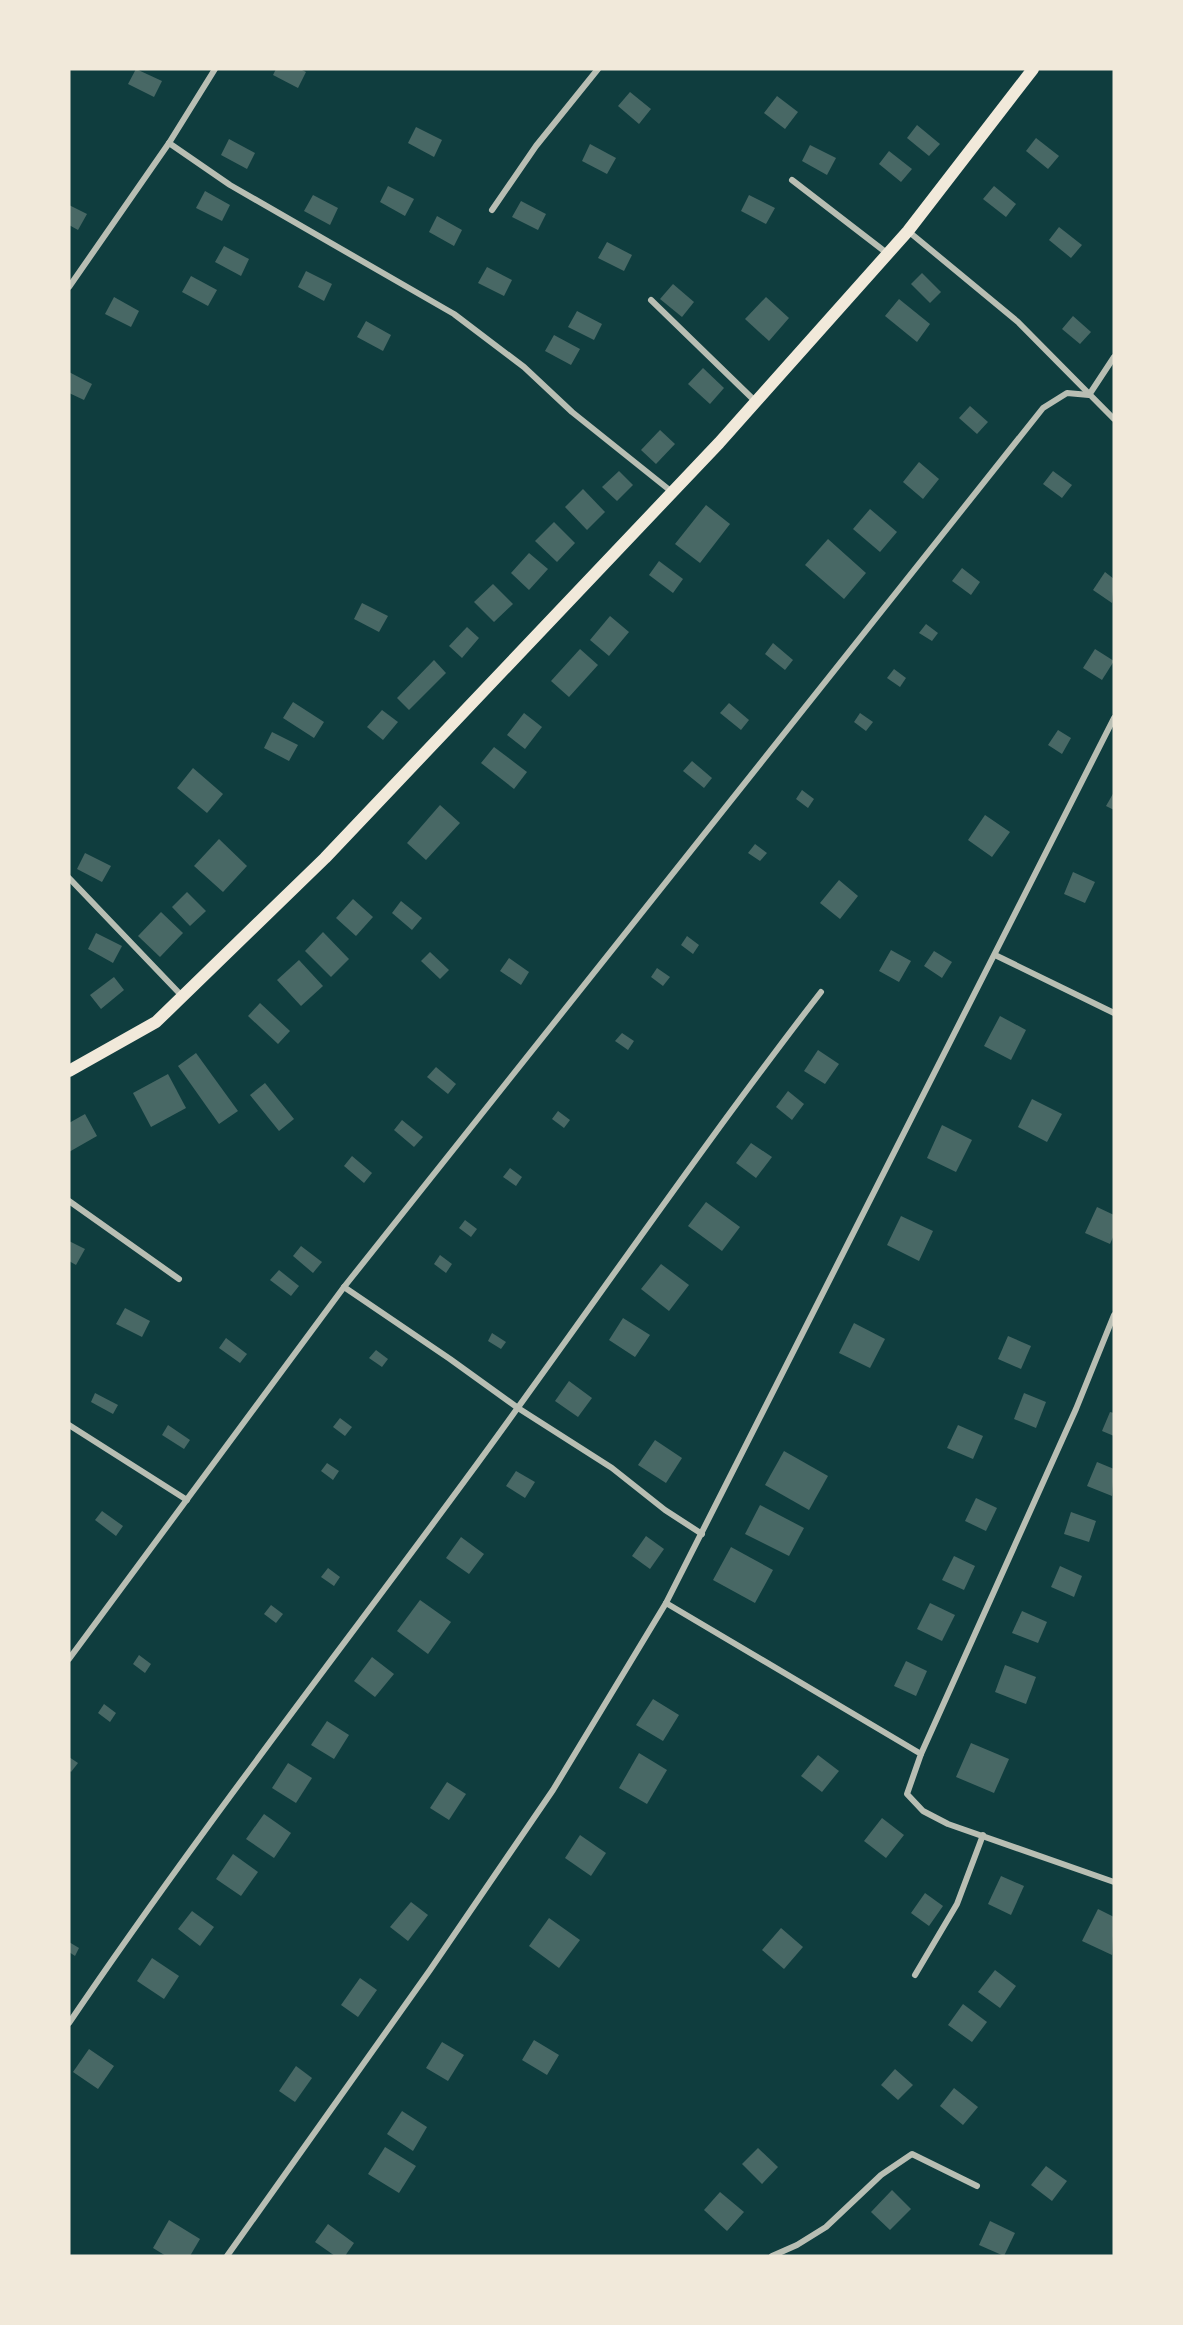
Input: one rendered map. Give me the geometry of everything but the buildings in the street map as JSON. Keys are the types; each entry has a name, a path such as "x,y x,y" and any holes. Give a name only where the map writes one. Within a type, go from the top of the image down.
{"main road":[{"path":"69,1071 156,1022 181,995 326,858 756,402 908,231 1033,69"}],"street":[{"path":"69,287 169,143 214,69"},
{"path":"492,210 536,146 598,69"},
{"path":"169,143 230,185 454,314 524,367 572,412 672,492"},
{"path":"792,180 888,254"},
{"path":"908,231 1018,322 1114,419"},
{"path":"651,300 756,402"},
{"path":"1089,395 1114,357"},
{"path":"69,1659 344,1287 1043,408 1066,393 1089,395"},
{"path":"227,2256 430,1970 553,1790 666,1603 1114,718"},
{"path":"69,878 181,995"},
{"path":"995,955 1114,1013"},
{"path":"69,2023 269,1741 518,1408 743,1092 821,992"},
{"path":"69,1201 179,1279"},
{"path":"344,1287 518,1408 612,1468 665,1510 702,1534"},
{"path":"1114,1315 1076,1409 921,1754 907,1794 923,1811 948,1824 1114,1882"},
{"path":"69,1425 187,1500"},
{"path":"666,1603 921,1754"},
{"path":"915,1975 957,1904 983,1835"},
{"path":"771,2256 797,2245 826,2226 880,2175 912,2154 977,2186"}]}
